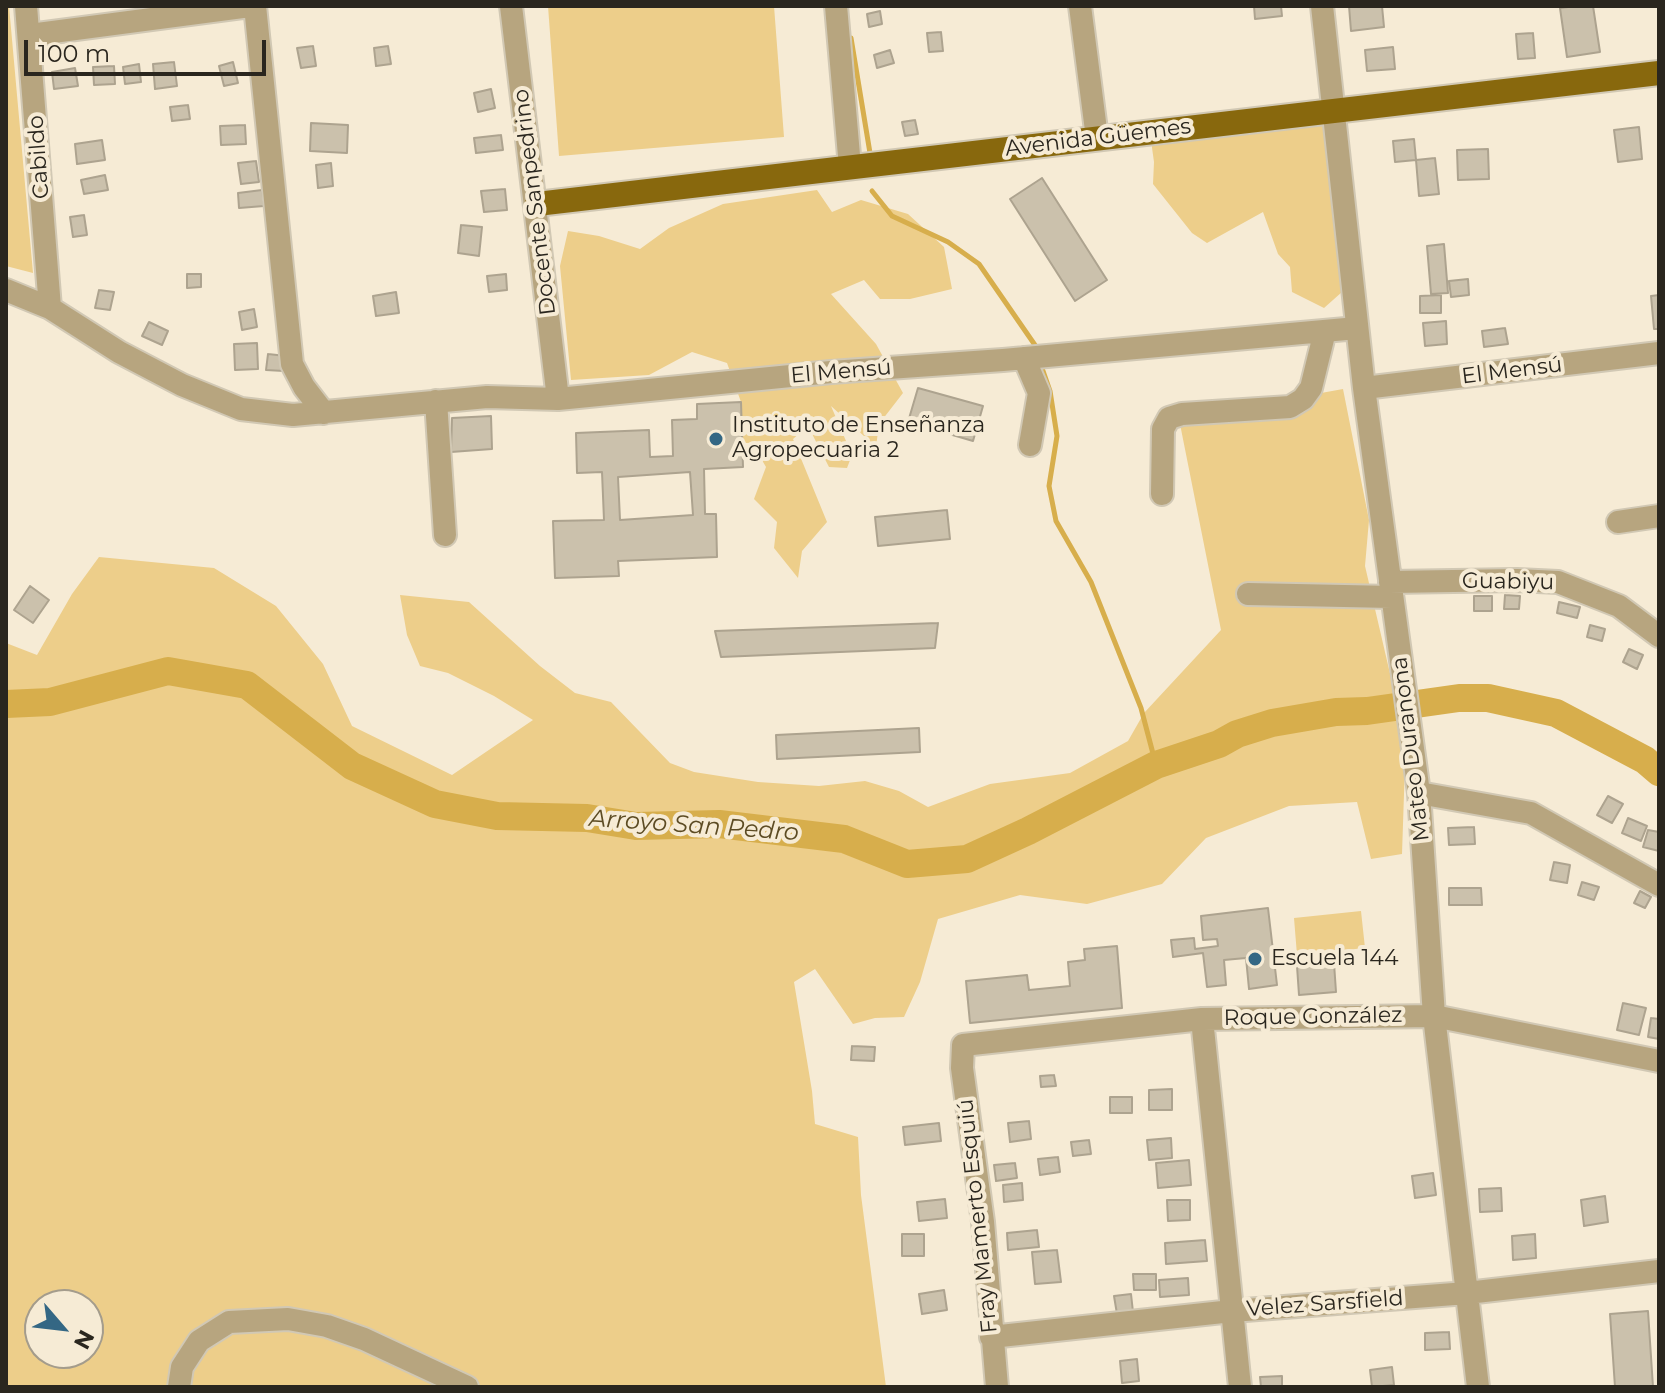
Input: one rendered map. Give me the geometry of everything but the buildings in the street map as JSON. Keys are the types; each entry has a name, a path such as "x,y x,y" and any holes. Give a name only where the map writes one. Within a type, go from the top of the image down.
{"main road":[{"name":"Avenida Güemes","path":"537,204 1659,73"}],"street":[{"name":"Cabildo","path":"26,6 50,308"},
{"path":"30,35 252,6 292,364 304,387 324,413"},
{"name":"Docente Sanpedrino","path":"511,6 558,399"},
{"path":"836,6 850,167"},
{"path":"1080,6 1097,138"},
{"name":"Mateo Duranona","path":"1322,6 1364,388 1419,793 1434,1016 1478,1387"},
{"name":"El Mensú","path":"6,290 50,308 119,352 182,385 241,409 293,415 487,397 558,399 831,372 1357,328"},
{"path":"1162,494 1163,429 1169,418 1182,414 1290,407 1303,399 1311,388 1325,331"},
{"name":"El Mensú","path":"1364,388 1659,353"},
{"path":"1024,358 1039,393 1030,445"},
{"path":"436,401 445,535"},
{"path":"1618,522 1659,516"},
{"name":"Guabiyu","path":"1248,594 1391,589 1517,580 1558,582 1619,606 1659,636"},
{"path":"1419,793 1531,813 1659,885"},
{"name":"Roque González","path":"963,1045 1202,1019 1434,1016 1659,1061"},
{"path":"1202,1019 1240,1387"},
{"name":"Fray Mamerto Esquiú","path":"963,1045 962,1068 983,1222 997,1387"},
{"name":"Velez Sarsfield","path":"991,1337 1232,1311 1467,1293 1659,1271"},
{"path":"179,1387 182,1367 190,1354 199,1341 219,1328 229,1322 288,1319 327,1326 364,1339 467,1387"}],"shaded area":[{"path":"6,6 9,6 33,273 6,266"},
{"path":"548,6 774,6 784,137 559,156"},
{"path":"1319,103 1331,177 1342,292 1324,308 1292,292 1290,267 1278,254 1263,212 1207,243 1192,233 1153,184 1154,162 1148,119"},
{"path":"817,190 832,212 861,200 908,214 944,247 952,289 910,299 880,299 864,280 831,294 876,344 903,393 879,424 876,447 831,406 852,455 847,468 829,467 808,426 793,439 827,522 802,551 798,578 774,548 777,522 754,499 766,467 752,443 742,443 741,402 727,363 692,352 649,375 571,380 560,266 568,231 599,236 640,249 669,228 723,204"},
{"path":"1343,389 1369,520 1365,566 1398,708 1405,764 1402,854 1371,859 1357,802 1289,806 1206,838 1162,884 1087,904 1020,895 938,919 920,982 904,1017 875,1018 853,1024 815,969 794,982 815,1124 858,1137 861,1195 886,1387 6,1387 6,643 37,655 72,594 99,557 214,568 276,606 323,664 352,726 452,775 533,720 448,673 420,666 407,635 400,595 469,602 575,693 611,702 670,763 694,772 758,782 819,786 865,781 899,791 928,807 990,784 1070,773 1128,741 1144,713 1221,630 1179,419"},
{"path":"1361,911 1365,948 1297,955 1294,918"}],"waterway":[{"path":"851,38 870,153"},
{"path":"872,191 892,216 948,242 979,264 1037,348"},
{"path":"1042,368 1050,391 1057,436 1049,486 1056,521 1091,582 1141,708 1156,765"},
{"name":"Arroyo San Pedro","path":"6,704 50,702 168,671 247,685 352,766 435,804 497,816 587,818 636,826 719,824 844,839 907,864 967,859 1156,765 1272,723 1336,712 1367,711 1459,698 1488,698 1556,713 1645,760 1659,772"}],"place":[{"name":"Instituto de Enseñanza Agropecuaria 2","path":"716,439"},
{"name":"Escuela 144","path":"1255,959"}]}
